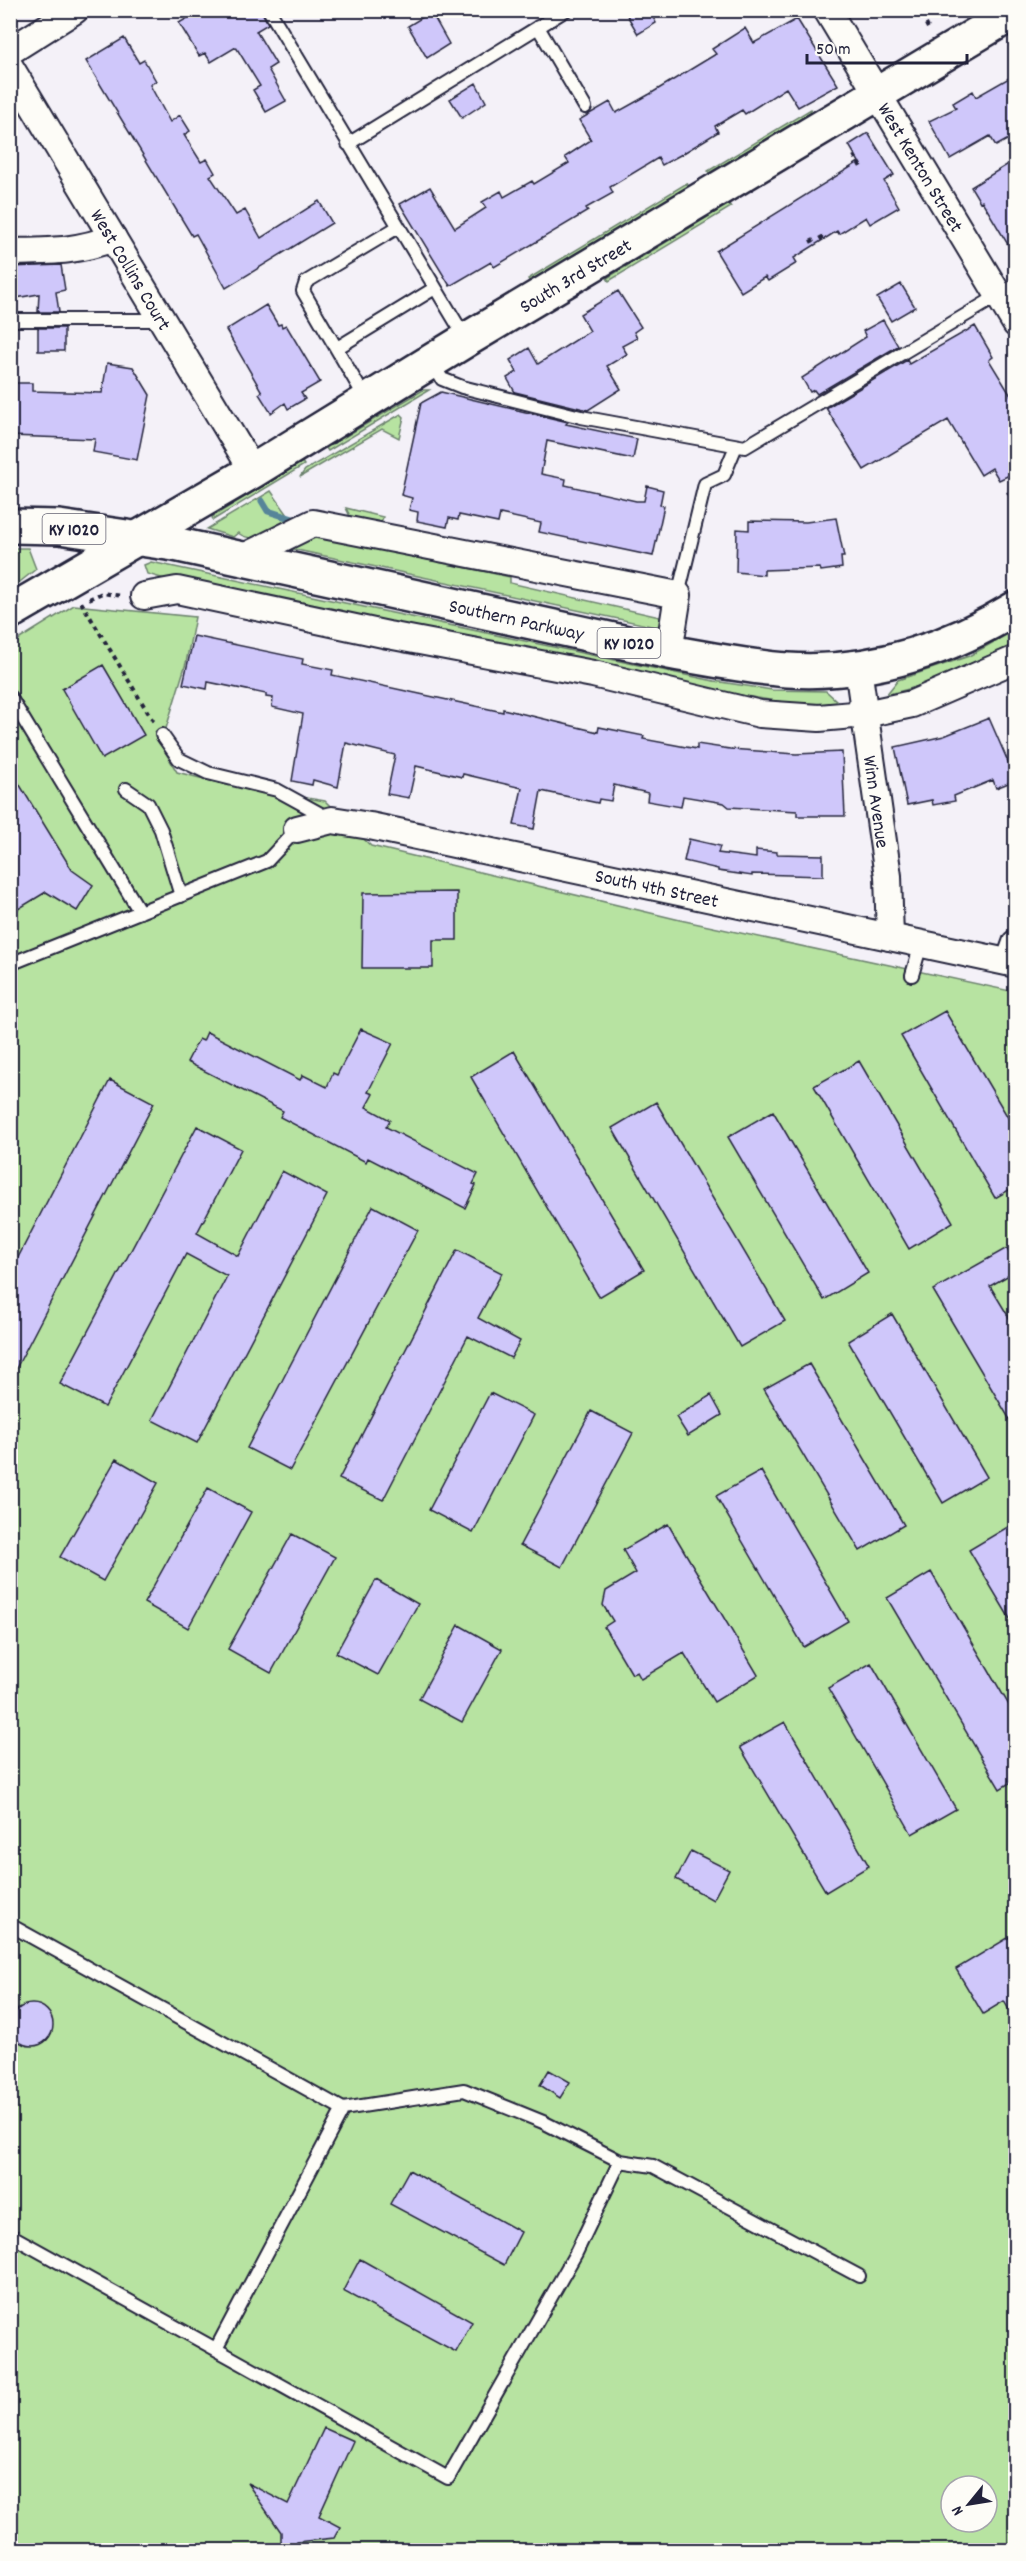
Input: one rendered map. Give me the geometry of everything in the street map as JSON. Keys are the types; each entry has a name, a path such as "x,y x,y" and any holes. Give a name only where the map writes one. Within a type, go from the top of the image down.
{"main road":[{"name":"South 3rd Street","path":"10,612 254,471 466,340 1016,11"},
{"name":"Southern Parkway","path":"10,526 59,527 242,558 451,606 669,651 748,666 789,670 858,668 908,657 956,640 1016,608"}],"street":[{"path":"10,51 75,10"},
{"name":"West Kenton Street","path":"827,10 878,94 1007,290 1016,324"},
{"name":"West Collins Court","path":"10,67 254,471"},
{"path":"10,252 70,250 88,247 113,238"},
{"path":"242,558 313,523 678,595 669,651"},
{"path":"144,596 177,590 388,635 593,674 760,714 819,718 865,714 912,704 1016,660"},
{"name":"Winn Avenue","path":"858,668 888,876 890,937"},
{"name":"South 4th Street","path":"297,829 332,820 402,832 1009,963"}],"lane":[{"path":"269,10 466,340"},
{"path":"348,144 566,10"},
{"path":"538,27 585,107"},
{"path":"368,402 303,291 306,282 398,227"},
{"path":"337,348 435,288"},
{"path":"431,362 442,379 462,387 581,417 745,447 1007,290"},
{"path":"10,320 162,320"},
{"path":"678,595 705,484 724,475 736,446"},
{"path":"10,697 140,912"},
{"path":"162,735 179,759 208,773 277,790 332,820"},
{"path":"126,789 148,804 161,830 181,896"},
{"path":"10,964 270,860 297,829"},
{"path":"1009,963 1011,939 1016,934"},
{"path":"912,975 921,944"},
{"path":"10,1925 343,2109 464,2090 543,2122 620,2161 653,2166 859,2277"},
{"path":"216,2349 343,2109"},
{"path":"10,2235 448,2478 576,2253 620,2161"}],"path":[{"path":"854,155 862,169"},
{"path":"820,236 824,243"},
{"path":"79,598 162,735"}],"green space":[{"path":"811,109 813,112 709,173 708,171"},
{"path":"687,183 689,187 530,282 528,279"},
{"path":"729,204 731,207 609,281 607,278"},
{"path":"423,390 429,390 328,451 326,448"},
{"path":"401,414 404,417 399,438 382,429 300,477 305,470"},
{"path":"302,462 304,465 213,520 212,517"},
{"path":"271,491 295,525 259,538 245,537 238,533 233,537 207,529"},
{"path":"346,508 383,517 381,523 350,516"},
{"path":"309,535 510,577 510,583 664,618 656,627 283,547"},
{"path":"11,548 28,548 36,569 11,589"},
{"path":"151,562 714,681 772,690 826,691 837,701 836,703 804,706 712,690 444,631 434,636 183,584 147,574 144,565"},
{"path":"74,605 195,617 186,663 161,745 177,772 223,784 325,801 371,846 680,920 1015,992 1016,2550 11,2550 10,645"},
{"path":"1015,630 1015,647 950,678 886,695 898,680 969,656"}],"building":[{"path":"201,10 261,10 268,24 256,31 276,64 268,69 286,101 266,112 253,90 260,86 236,47 211,62 205,53 199,56 179,23"},
{"path":"624,10 649,10 656,23 638,34"},
{"path":"431,12 449,44 427,58 408,26"},
{"path":"797,19 838,85 798,107 786,88 745,114 742,110 715,126 718,132 662,165 658,158 610,187 613,193 586,208 588,211 494,267 491,262 450,286 400,204 430,187 455,228 486,208 482,202 501,191 504,197 532,181 534,184 569,163 565,157 591,140 579,120 610,102 616,113 716,54 712,49 745,28 754,43"},
{"path":"124,38 139,63 144,60 156,81 150,85 170,122 180,115 190,131 184,135 201,162 207,159 215,173 210,176 236,215 245,210 261,238 319,201 332,223 226,288 196,234 192,236 86,61"},
{"path":"1016,74 1016,135 996,146 990,136 950,159 929,121 956,108 953,103 973,91 976,97"},
{"path":"476,83 486,102 462,118 450,99"},
{"path":"868,133 894,175 884,181 899,207 870,224 866,217 839,234 837,231 794,258 797,263 768,281 765,277 741,292 716,251 859,162 849,145"},
{"path":"1010,163 1016,172 1016,258 971,187"},
{"path":"61,265 65,290 56,292 59,312 38,312 39,294 10,299 10,267"},
{"path":"901,284 915,307 891,321 877,298"},
{"path":"618,291 641,327 634,332 637,338 622,346 627,354 607,366 621,389 588,410 515,392 507,378 517,372 510,360 529,348 538,364 590,331 580,314"},
{"path":"266,305 278,325 281,324 282,327 286,325 320,382 301,393 305,399 288,409 285,403 271,413 259,394 262,392 226,330"},
{"path":"883,320 898,346 817,394 814,390 810,392 802,378 866,337 863,331"},
{"path":"975,326 993,357 989,360 1016,404 1016,472 999,480 992,468 981,475 948,420 864,470 826,408 907,360 909,364"},
{"path":"38,328 64,328 64,351 38,351"},
{"path":"107,363 133,367 150,395 137,460 93,452 95,439 10,436 10,383 32,383 32,391 102,393"},
{"path":"441,392 568,422 566,424 637,439 633,459 547,441 541,474 566,479 565,485 636,501 644,501 647,486 663,490 660,505 664,506 653,556 539,532 541,523 500,514 498,523 459,515 458,520 449,518 447,527 417,521 418,512 409,510 412,498 401,495 421,403"},
{"path":"836,518 844,557 841,557 842,568 821,571 820,568 764,570 764,575 736,572 737,529 749,530 749,521 806,522"},
{"path":"194,636 303,659 302,664 333,670 332,675 503,712 503,709 598,732 599,727 644,736 643,739 697,749 697,744 796,754 842,752 845,816 797,816 797,811 729,807 724,803 683,796 681,807 647,801 648,793 614,785 611,801 599,799 598,803 541,791 534,829 514,825 522,788 416,766 409,798 387,794 395,755 346,743 338,787 313,780 312,785 292,781 303,714 272,707 273,698 266,697 266,694 208,682 207,689 183,684"},
{"path":"103,665 144,735 102,759 62,689"},
{"path":"989,718 1016,780 996,788 993,780 954,796 955,801 933,805 932,800 907,805 895,747 944,736"},
{"path":"10,769 72,870 93,885 77,911 46,892 10,914"},
{"path":"689,839 720,846 718,853 756,858 756,850 777,852 777,854 823,855 823,876 752,874 752,876 718,871 718,869 684,861"},
{"path":"457,892 457,940 433,940 433,968 362,968 363,893"},
{"path":"945,1011 1016,1131 1016,1186 995,1198 901,1036"},
{"path":"361,1029 393,1043 368,1092 373,1094 366,1107 390,1120 386,1127 478,1174 473,1184 476,1185 465,1208 368,1158 366,1162 280,1117 283,1111 187,1062 199,1039 203,1041 207,1032 300,1080 303,1075 327,1087 333,1073 337,1075"},
{"path":"514,1051 644,1270 599,1297 471,1077"},
{"path":"859,1061 953,1222 909,1249 814,1086"},
{"path":"110,1080 154,1103 10,1380 10,1273"},
{"path":"656,1102 785,1321 740,1347 612,1128"},
{"path":"773,1111 868,1273 824,1300 728,1137"},
{"path":"197,1126 241,1149 197,1233 238,1256 282,1171 327,1195 197,1443 152,1420 227,1276 186,1254 105,1407 60,1384"},
{"path":"373,1206 418,1230 290,1470 247,1448"},
{"path":"1007,1248 1016,1264 1016,1271 990,1286 1016,1329 1016,1430 933,1290"},
{"path":"457,1250 502,1273 478,1318 520,1341 511,1358 468,1336 383,1500 339,1479"},
{"path":"892,1314 987,1477 943,1503 848,1341"},
{"path":"809,1364 904,1525 860,1551 764,1389"},
{"path":"490,1393 534,1415 473,1533 429,1510"},
{"path":"711,1395 722,1415 688,1436 676,1417"},
{"path":"591,1411 633,1433 562,1567 520,1545"},
{"path":"116,1459 158,1483 103,1581 60,1557"},
{"path":"761,1471 848,1621 804,1647 716,1496"},
{"path":"208,1488 251,1512 188,1628 144,1603"},
{"path":"1016,1522 1016,1629 969,1550"},
{"path":"668,1524 758,1675 714,1702 684,1653 641,1679 637,1672 632,1674 604,1627 613,1621 603,1605 606,1591 636,1573 623,1550"},
{"path":"292,1534 335,1557 271,1673 228,1649"},
{"path":"931,1572 1016,1717 1016,1779 1000,1789 887,1598"},
{"path":"376,1580 418,1604 378,1675 336,1653"},
{"path":"459,1625 502,1649 462,1722 419,1699"},
{"path":"871,1663 956,1809 912,1834 828,1688"},
{"path":"785,1722 869,1866 826,1892 740,1747"},
{"path":"691,1851 729,1870 713,1900 676,1879"},
{"path":"1016,1933 1016,2022 1004,2001 983,2014 956,1969"},
{"path":"32,2004 40,2005 47,2010 52,2017 52,2033 47,2040 40,2045 32,2046 24,2045 17,2040 12,2033 11,2025 12,2017 17,2010 24,2005"},
{"path":"549,2070 570,2082 560,2098 540,2085"},
{"path":"409,2170 521,2232 504,2265 390,2204"},
{"path":"360,2259 472,2322 456,2352 343,2291"},
{"path":"324,2428 353,2441 319,2516 340,2527 334,2538 297,2542 293,2550 281,2550 281,2532 247,2483 288,2504"}],"waterway":[{"path":"262,501 268,511 293,519"}]}
